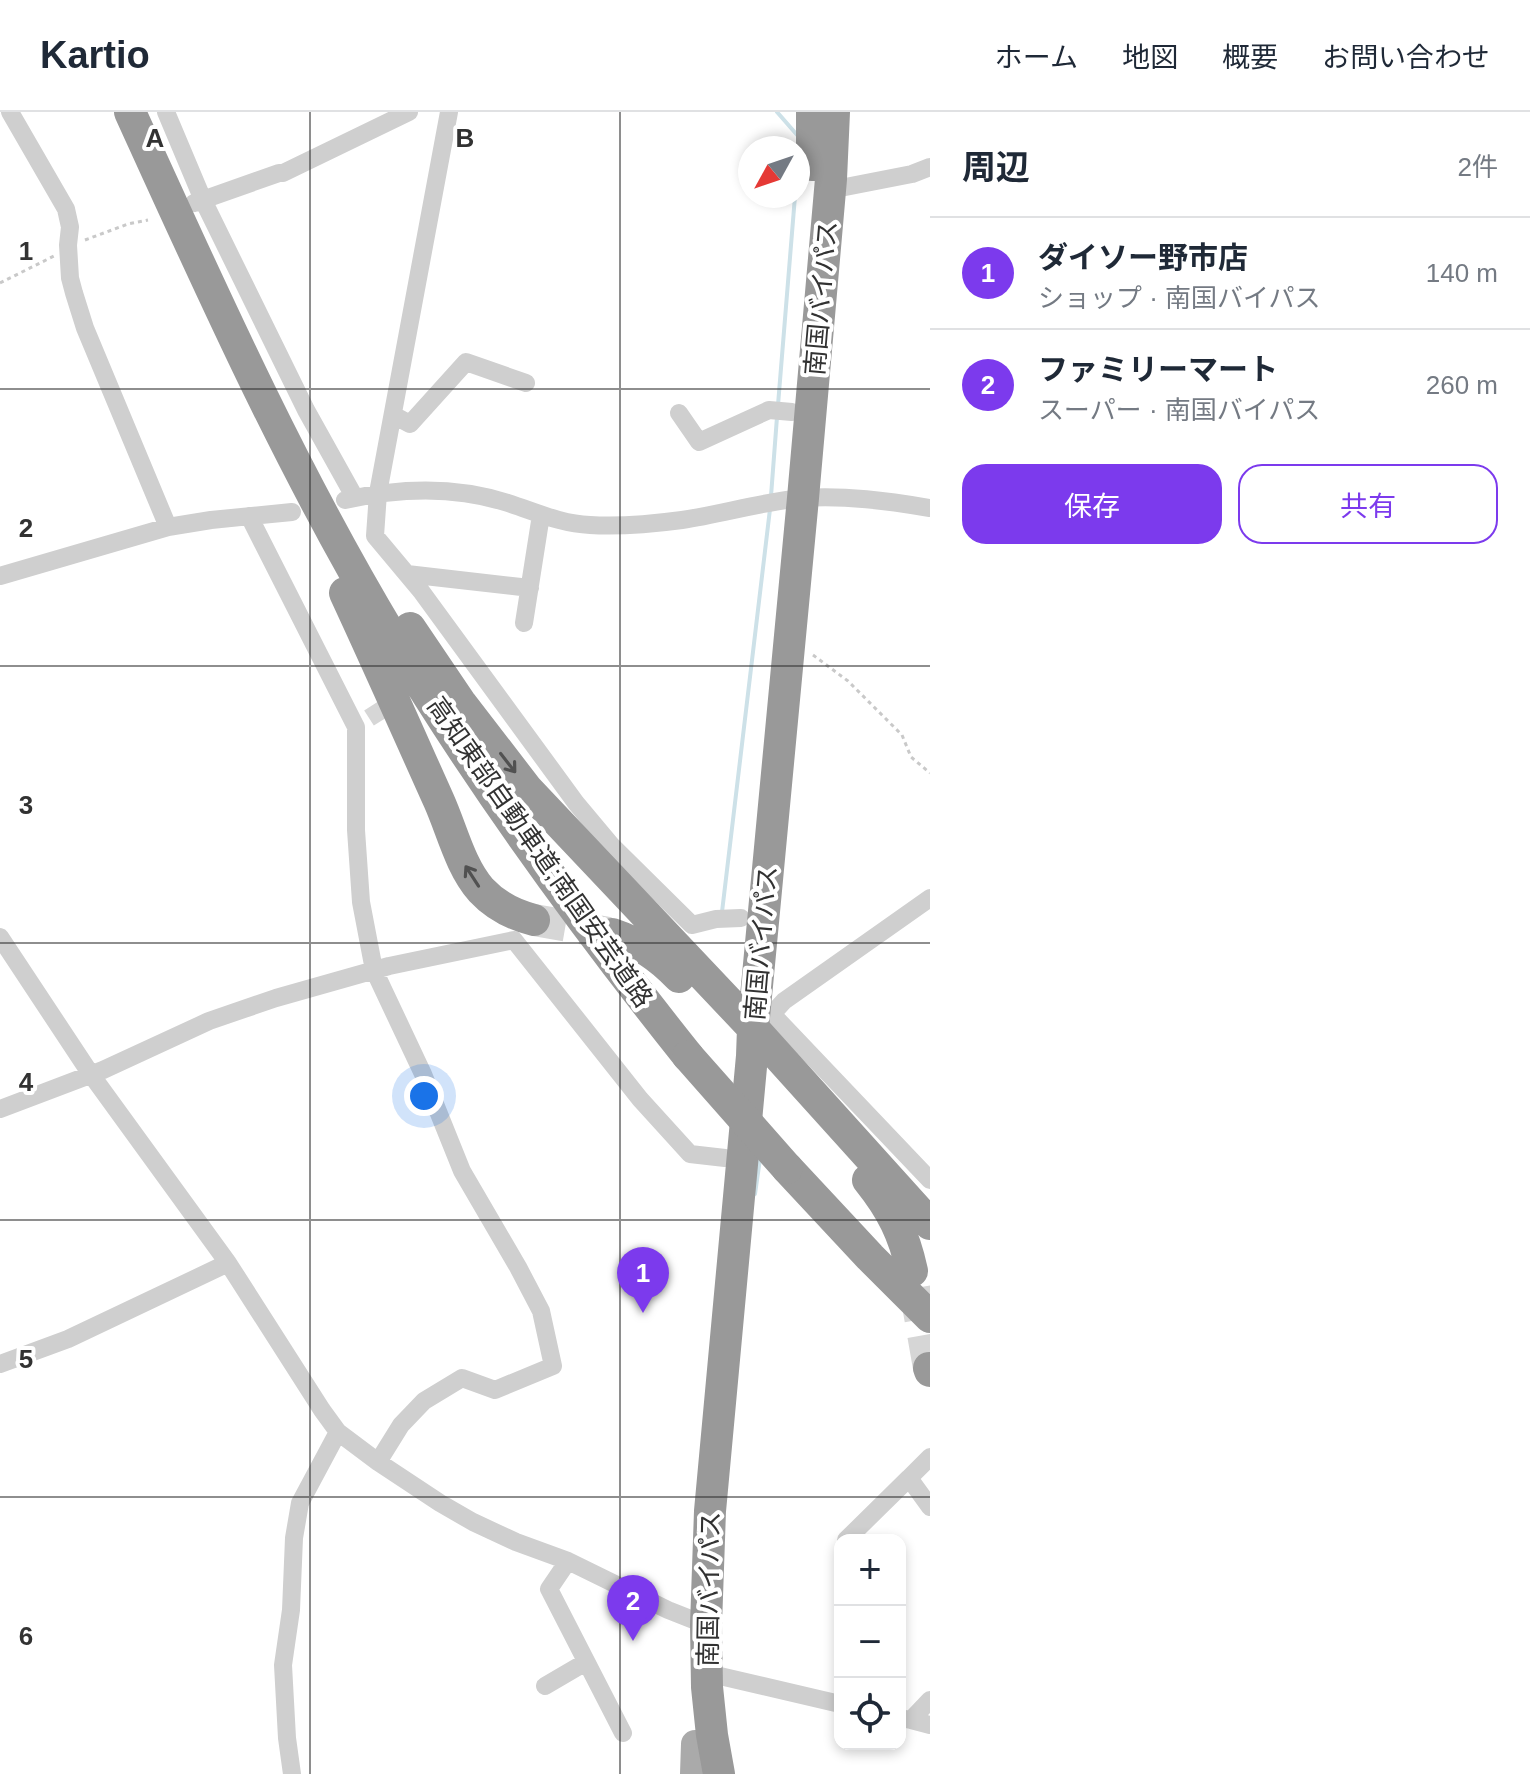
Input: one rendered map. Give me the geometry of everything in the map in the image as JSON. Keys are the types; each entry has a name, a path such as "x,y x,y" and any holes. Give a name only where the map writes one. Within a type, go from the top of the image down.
{"highway":[{"name":"高知東部自動車道;南国安芸道路","path":"130,112 228,327 288,446 346,556 441,718 562,894 688,1056 787,1168 930,1317"},
{"name":"南国バイパス","path":"719,1774 707,1687 717,1675 697,1621 725,1158 749,1028 741,918 792,412 812,176 812,112"},
{"name":"南国バイパス","path":"697,1621 710,1511 749,1028 789,638 782,501 830,190 834,112"},
{"path":"228,327 260,411 379,665 466,868 482,891 504,908 517,916 534,920"},
{"path":"288,446 460,702 527,789 930,1224"},
{"path":"612,934 655,954 749,1028 882,1198 907,1245 912,1271"},
{"name":"南国バイパス","path":"696,1764 686,1628 697,1621"}],"street":[{"path":"10,112 66,209 70,227 70,278 85,328 168,527"},
{"path":"166,112 198,201 350,499 378,493 419,491 476,495 562,521 588,525 683,520 782,501 832,497 930,508"},
{"path":"198,201 283,173 409,112"},
{"path":"449,112 378,493 375,536 407,574 576,803 612,846 692,925 716,919 741,918"},
{"path":"830,190 912,174 930,167"},
{"path":"393,415 410,424 466,362 526,383"},
{"path":"679,413 699,442 769,410 792,412"},
{"path":"0,576 168,527 292,512"},
{"path":"524,623 541,515"},
{"path":"249,516 363,723 356,830 360,888 374,970 423,1074 462,1171 541,1311 553,1366 495,1390 462,1378 424,1401 401,1425 378,1462"},
{"path":"407,574 530,588"},
{"path":"452,666 468,656"},
{"path":"930,898 749,1028 930,1180"},
{"path":"0,937 90,1073 228,1263 338,1432 378,1462 473,1522 568,1561 697,1621"},
{"path":"0,1109 103,1070 209,1021 276,998 374,970 514,940 640,1099 690,1154 725,1158"},
{"path":"0,1364 68,1339 228,1263"},
{"path":"292,1774 283,1665 291,1610 294,1538 300,1503 338,1432"},
{"path":"852,1534 930,1457"},
{"path":"909,1478 930,1507"},
{"path":"568,1561 549,1589 623,1733"},
{"path":"545,1686 586,1662"},
{"path":"717,1675 834,1703"},
{"path":"906,1718 930,1700"},
{"path":"906,1719 930,1725"}],"path":[{"path":"0,283 68,245 148,220"},
{"path":"789,638 848,681 902,735 911,757 930,773"}],"waterway":[{"path":"777,112 798,136"},
{"path":"778,405 794,208"},
{"path":"771,496 777,417"},
{"path":"722,912 770,509"},
{"path":"755,1194 760,1159"}],"tunnel":[{"path":"369,718 402,697"},
{"path":"534,920 609,933"},
{"path":"915,1288 929,1368"}],"place":[{"name":"ダイソー野市店","path":"643,1313"},
{"name":"ファミリーマート","path":"633,1641"}]}
